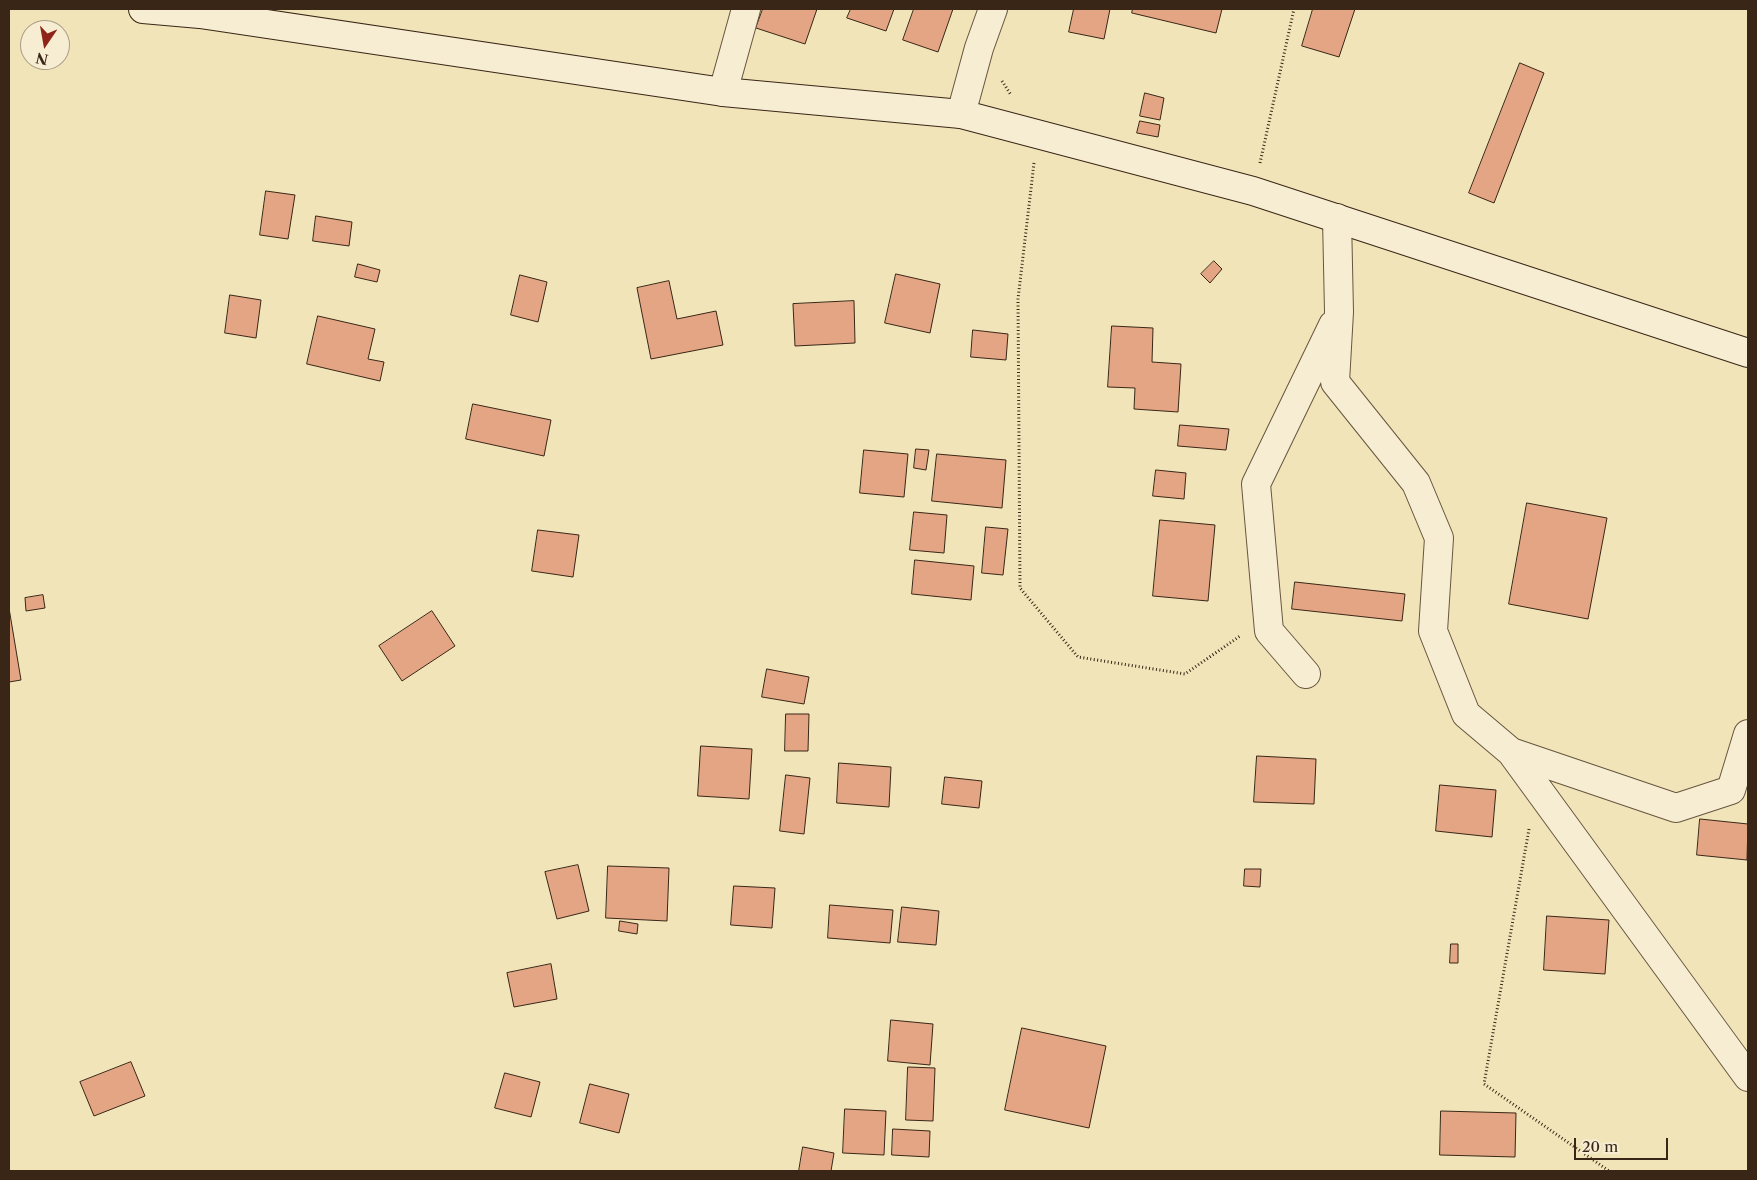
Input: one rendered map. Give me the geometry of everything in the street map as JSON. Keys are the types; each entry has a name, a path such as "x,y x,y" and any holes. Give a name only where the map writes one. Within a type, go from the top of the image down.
{"street":[{"path":"143,9 200,11 723,92 961,114 1254,191 1748,353"},
{"path":"723,92 746,9"},
{"path":"961,114 979,48 993,9"},
{"path":"1337,218 1339,312 1335,382 1416,483 1439,538 1433,631 1466,714 1511,752 1748,1078"},
{"path":"1306,674 1269,631 1256,484 1339,312"},
{"path":"1511,752 1676,808 1732,790 1748,734"}],"path":[{"path":"1254,191 1294,9"},
{"path":"979,48 1037,135 1018,299 1020,588 1078,657 1184,674 1268,618"},
{"path":"1536,786 1484,1084 1609,1171"}],"building":[{"path":"763,9 817,9 805,44 756,28"},
{"path":"851,9 894,9 886,31 847,18"},
{"path":"914,9 953,9 938,52 903,40"},
{"path":"1074,9 1110,9 1104,39 1069,32"},
{"path":"1133,9 1222,9 1216,33 1132,13"},
{"path":"1313,9 1355,9 1339,57 1302,46"},
{"path":"1520,63 1544,73 1494,203 1469,193"},
{"path":"1145,93 1164,98 1160,120 1140,116"},
{"path":"1140,121 1160,125 1158,137 1137,133"},
{"path":"266,191 295,195 288,239 260,235"},
{"path":"316,216 352,222 349,246 313,241"},
{"path":"1214,261 1222,269 1210,283 1201,274"},
{"path":"358,264 380,270 377,282 355,277"},
{"path":"896,274 940,284 930,333 885,323"},
{"path":"520,275 547,282 538,322 511,315"},
{"path":"669,281 677,319 716,311 723,345 651,359 637,288"},
{"path":"230,295 261,300 256,338 225,333"},
{"path":"854,301 855,343 795,346 793,304"},
{"path":"318,316 375,329 368,359 384,362 380,381 307,364"},
{"path":"1112,326 1153,328 1152,362 1181,364 1178,412 1134,409 1135,388 1108,387"},
{"path":"973,330 1008,334 1006,360 971,357"},
{"path":"473,404 551,420 544,456 466,439"},
{"path":"1180,425 1229,429 1226,450 1178,446"},
{"path":"916,449 929,450 926,470 914,468"},
{"path":"864,450 908,454 904,497 860,493"},
{"path":"937,454 1006,460 1002,508 932,501"},
{"path":"1156,470 1186,473 1184,499 1153,496"},
{"path":"1527,503 1607,518 1588,619 1509,604"},
{"path":"914,512 947,515 944,553 910,550"},
{"path":"1160,520 1215,525 1208,601 1153,596"},
{"path":"986,527 1008,529 1003,575 982,573"},
{"path":"538,530 579,535 573,577 532,571"},
{"path":"915,560 974,566 971,600 912,594"},
{"path":"1295,582 1405,594 1402,621 1292,609"},
{"path":"43,595 45,608 26,611 25,598"},
{"path":"9,608 21,680 9,682"},
{"path":"432,611 455,646 402,681 379,646"},
{"path":"767,669 809,677 804,704 762,697"},
{"path":"786,714 809,714 808,751 785,751"},
{"path":"701,746 752,749 749,799 698,796"},
{"path":"1257,756 1316,759 1314,804 1254,802"},
{"path":"839,763 891,767 889,807 837,803"},
{"path":"786,775 810,778 804,834 780,831"},
{"path":"945,777 982,781 979,808 942,804"},
{"path":"1440,785 1496,790 1492,837 1436,831"},
{"path":"1700,819 1748,824 1747,860 1697,855"},
{"path":"578,865 589,911 557,919 545,872"},
{"path":"608,866 669,868 667,921 606,918"},
{"path":"1245,869 1261,869 1260,887 1244,886"},
{"path":"734,886 775,888 772,928 731,925"},
{"path":"830,905 893,910 890,943 828,938"},
{"path":"902,907 939,911 936,945 898,942"},
{"path":"1547,916 1609,920 1605,974 1544,970"},
{"path":"620,921 638,924 637,934 619,931"},
{"path":"1451,944 1458,944 1458,963 1450,963"},
{"path":"551,964 557,999 514,1007 507,973"},
{"path":"891,1020 933,1024 930,1065 888,1061"},
{"path":"1022,1028 1106,1046 1089,1128 1005,1110"},
{"path":"131,1062 145,1096 94,1116 80,1082"},
{"path":"908,1067 935,1068 933,1121 906,1120"},
{"path":"505,1073 540,1082 531,1117 495,1108"},
{"path":"590,1084 629,1094 619,1133 580,1123"},
{"path":"845,1109 886,1111 884,1155 843,1153"},
{"path":"1441,1111 1516,1113 1515,1157 1440,1155"},
{"path":"893,1129 930,1131 929,1157 892,1155"},
{"path":"803,1147 834,1153 831,1171 799,1171"}]}
